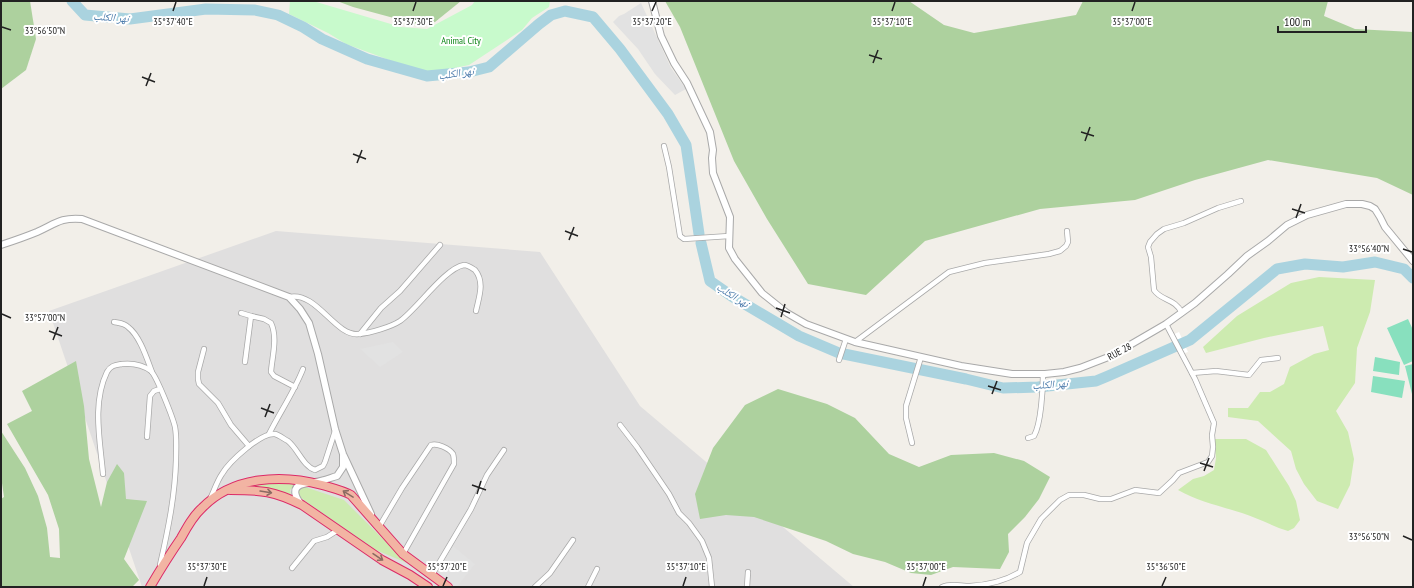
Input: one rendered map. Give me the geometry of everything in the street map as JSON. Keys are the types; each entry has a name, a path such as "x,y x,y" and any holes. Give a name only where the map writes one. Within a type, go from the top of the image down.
{"highway":[{"path":"150,587 197,512 227,490 246,482 264,479 295,479 344,491 351,495 403,554 448,587"},
{"path":"227,490 267,491 302,505 382,560 410,575 428,587"}],"street":[{"name":"RUE 28","path":"652,1 661,36 674,63 687,83 710,132 713,150 713,173 730,218 729,248 735,259 768,300 806,324 846,340 991,371 1043,377 1064,372 1111,356 1166,324 1182,313 1228,274 1251,252 1268,241 1287,225 1307,215 1338,206 1357,204 1370,206 1375,209 1385,227 1413,261"},
{"path":"664,146 680,236 684,239 729,236"},
{"path":"1182,313 1177,305 1155,292 1148,244 1164,229 1184,223 1218,208 1241,201"},
{"path":"1,245 38,232 59,221 69,218 82,219 289,296 300,296 315,305 348,332 360,334 383,328 400,321 450,272 464,265 469,266 475,271 482,286 476,311"},
{"path":"855,342 949,272 985,263 1049,254 1060,251 1068,242 1067,231"},
{"path":"360,334 381,308 400,291 440,245"},
{"path":"289,296 309,323 343,454 376,524 431,445 435,443 438,444 452,452 454,456 454,464 403,554"},
{"path":"241,313 264,319 271,324 275,341 271,372 274,376 295,387"},
{"path":"245,362 251,316"},
{"path":"114,322 122,323 128,326 141,346 173,421 176,444 175,474 171,510 158,573"},
{"path":"942,587 948,584 968,586 997,582 1014,576 1020,572 1027,543 1042,519 1060,500 1070,495 1084,495 1100,499 1111,499 1135,490 1159,492 1179,473 1208,462 1212,456 1212,435 1214,423 1192,373 1166,324"},
{"path":"839,360 846,340"},
{"path":"204,349 198,372 199,384 218,403 231,425 249,446"},
{"path":"912,443 906,418 906,406 921,357"},
{"path":"1192,373 1216,371 1249,375 1261,360 1278,358"},
{"path":"103,474 98,419 99,403 106,374 112,366 130,363 152,372"},
{"path":"210,501 221,474 233,460 249,446 269,434 295,387 303,369"},
{"path":"1028,438 1034,436 1037,431 1042,401 1043,377"},
{"path":"146,437 150,396 154,391 160,389"},
{"path":"620,426 638,447 669,494 679,513 689,523 702,541 709,558 712,587"},
{"path":"269,434 274,434 295,447 308,465 315,470 322,466 325,462 336,429"},
{"path":"432,575 471,509 487,475 504,450"},
{"path":"302,505 296,498 296,488 303,484 314,483 337,476 343,467 343,454"},
{"path":"292,568 314,541 327,537 338,530"},
{"path":"535,587 550,572 573,540"},
{"path":"588,587 597,569"},
{"path":"747,587 748,572"}],"shaded area":[{"path":"641,3 671,68 686,89 675,95 655,74 638,49 613,22 619,16"},
{"path":"276,231 540,252 640,406 854,587 142,587 49,311"},
{"path":"393,342 403,352 380,367 360,349"},
{"path":"453,546 475,564 457,587 453,587 436,574"}],"green space":[{"path":"1,1 30,1 36,39 26,70 1,89"},
{"name":"Animal City","path":"290,1 313,1 401,27 427,29 472,5 475,1 550,1 549,7 532,18 522,30 469,65 427,74 346,44 328,33 289,14"},
{"path":"337,1 461,1 435,22 416,24 353,7"},
{"path":"665,1 909,1 944,25 974,33 1076,15 1083,1 1328,1 1324,16 1355,29 1413,32 1413,195 1377,178 1268,160 1195,180 1135,200 1040,209 925,241 866,295 808,284 767,219 734,161 680,27"},
{"path":"1319,277 1375,280 1370,312 1357,348 1355,383 1336,411 1348,432 1354,459 1350,485 1338,509 1317,501 1304,484 1296,469 1291,451 1258,421 1228,417 1228,408 1248,408 1260,392 1270,392 1284,384 1290,367 1314,354 1329,350 1323,326 1264,338 1206,353 1203,347 1237,316 1291,283"},
{"path":"1408,319 1413,330 1413,361 1404,365 1387,328"},
{"path":"1375,357 1400,362 1399,375 1373,371"},
{"path":"76,361 84,406 89,459 101,507 107,482 117,464 124,473 126,499 147,501 124,559 139,580 132,587 1,587 1,499 4,497 1,476 1,431 25,468 38,496 47,528 50,557 60,558 59,529 48,495 7,424 32,411 22,391"},
{"path":"1413,364 1413,398 1405,366"},
{"path":"1373,376 1405,381 1402,398 1371,392"},
{"path":"778,389 827,404 855,418 889,454 919,467 951,455 994,453 1024,461 1050,477 1039,499 1025,517 1008,534 1009,552 1000,569 953,567 931,575 911,573 885,562 853,554 826,541 754,517 726,515 700,519 695,494 713,448 745,405"},
{"path":"1214,439 1246,439 1266,450 1289,486 1296,501 1300,520 1294,528 1288,531 1248,515 1201,500 1178,490 1193,479 1204,476 1214,470 1216,458"},
{"path":"264,483 297,483 290,490 291,496 278,491 265,489 238,488"},
{"path":"301,487 344,500 407,563 376,550 305,501 299,496 298,493"}],"pier":[{"path":"1179,332 1188,352 1179,355 1170,336"}],"waterway":[{"name":"نهر الكلب","path":"72,1 85,15 130,19 206,9 255,10 278,15 303,27 322,39 367,59 427,76 469,72 489,67 551,15 565,11 593,17 620,49 668,114 686,145 699,234"},
{"name":"نهر الكلب","path":"701,243 710,281 733,297 799,336 839,353 1003,388 1038,387 1096,381 1108,376 1190,340 1277,269 1305,264 1343,267 1375,262 1404,269 1413,278"}]}
